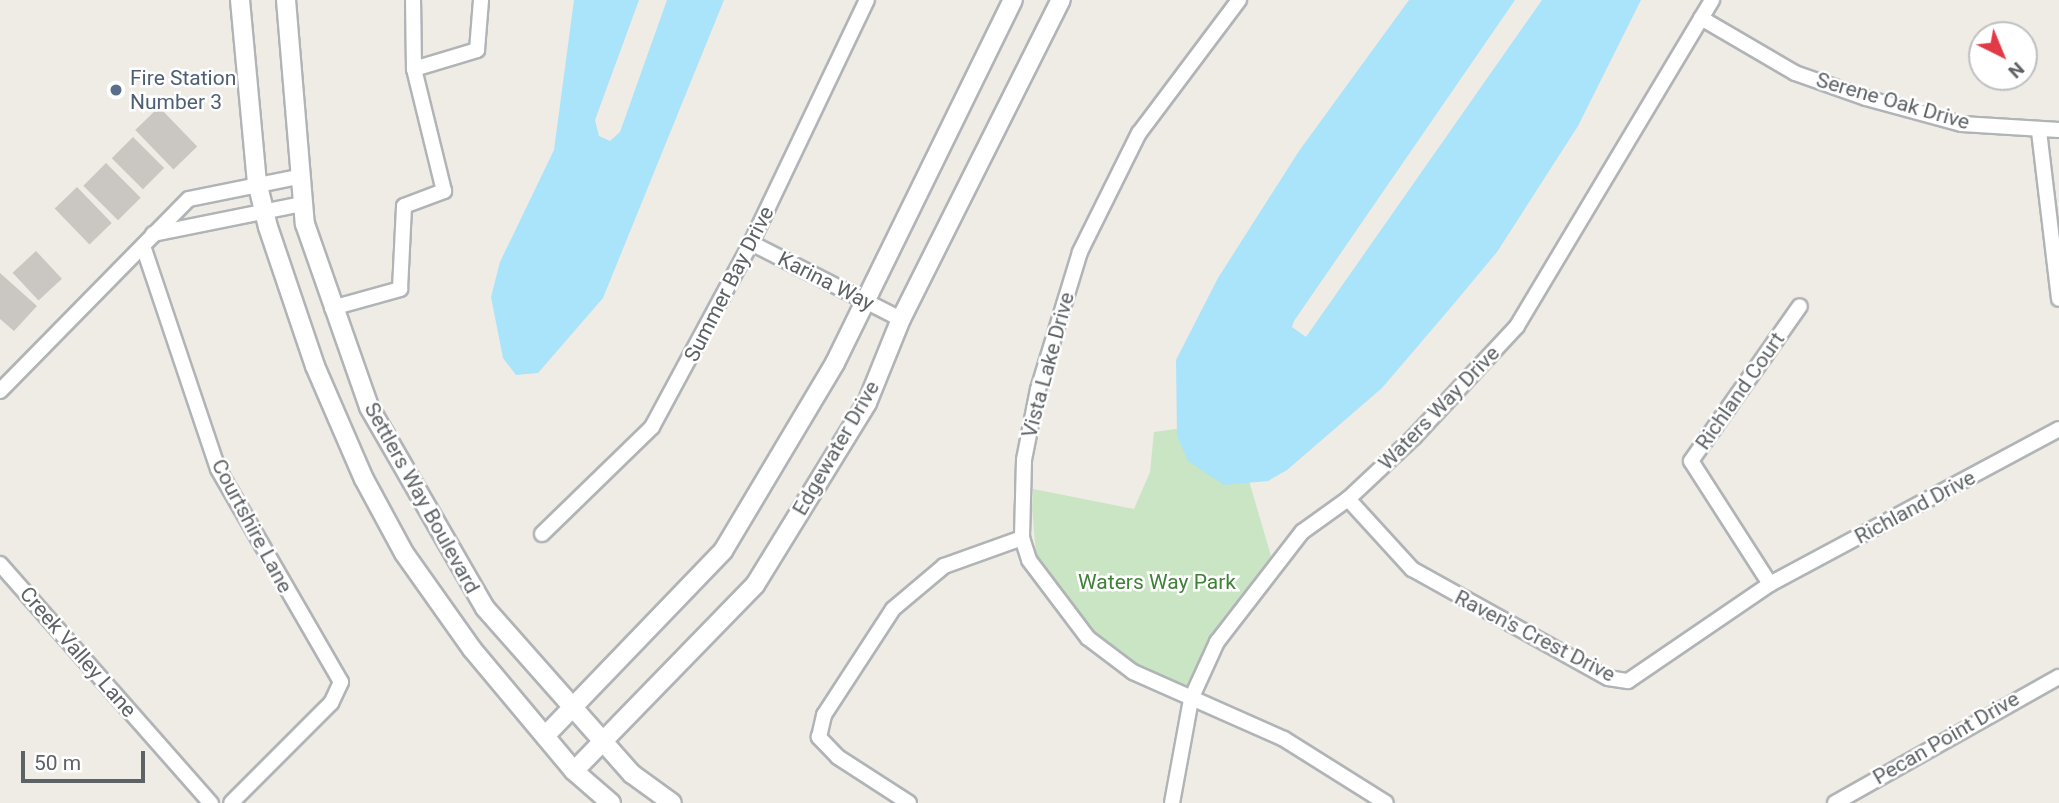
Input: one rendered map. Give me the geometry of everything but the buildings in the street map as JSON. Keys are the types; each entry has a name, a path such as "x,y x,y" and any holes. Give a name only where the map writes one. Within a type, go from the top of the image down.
{"street":[{"name":"Settlers Way Boulevard","path":"240,0 257,182 264,210 315,366 364,479 404,553 545,736 574,771 611,803"},
{"name":"Settlers Way Boulevard","path":"286,0 302,204 332,308 369,407 433,527 485,608 574,712 671,803"},
{"path":"332,308 400,289 404,206 444,191 414,69 413,0"},
{"path":"414,69 477,50 481,0"},
{"name":"Summer Bay Drive","path":"542,534 652,427 751,243 867,0"},
{"name":"Edgewater Drive","path":"545,736 574,712 723,551 835,363 863,300 1013,0"},
{"name":"Edgewater Drive","path":"574,771 605,743 755,585 867,403 901,319 1061,0"},
{"name":"Vista Lake Drive","path":"1239,0 1139,133 1080,252 1038,389 1024,460 1022,538 1029,560 1088,638 1133,672 1284,739 1386,803"},
{"name":"Waters Way Drive","path":"1172,803 1191,699 1217,642 1260,579 1302,532 1348,499 1517,326 1712,0"},
{"name":"Serene Oak Drive","path":"1701,18 1795,73 1866,98 1962,124 2039,131 2059,130"},
{"path":"2039,131 2059,299"},
{"path":"0,390 189,199 257,182 298,177"},
{"path":"153,234 302,204"},
{"name":"Karina Way","path":"751,243 901,319"},
{"name":"Courtshire Lane","path":"143,246 218,469 341,682 331,703 230,803"},
{"name":"Richland Court","path":"1770,584 1691,461 1800,306"},
{"name":"Richland Drive","path":"1770,584 2059,429"},
{"name":"Raven's Crest Drive","path":"1348,499 1412,569 1608,678 1628,681 1770,584"},
{"path":"909,803 857,774 819,737 837,689 893,609 944,566 1022,538"},
{"name":"Creek Valley Lane","path":"0,564 211,803"},
{"name":"Pecan Point Drive","path":"1835,803 2059,677"}],"green space":[{"name":"Waters Way Park","path":"1191,427 1247,474 1271,556 1209,639 1185,689 1134,663 1092,629 1036,554 1032,508 1033,489 1134,509 1150,472 1154,432"}],"water":[{"path":"574,0 639,0 595,120 599,136 610,141 620,132 667,0 724,0 603,298 538,373 516,375 503,358 491,297 500,262 554,150"},
{"path":"1409,0 1515,0 1294,321 1292,327 1306,337 1542,0 1641,0 1578,126 1497,252 1382,388 1287,470 1268,481 1224,485 1188,461 1177,436 1176,360 1218,278 1299,151"}],"place":[{"name":"Fire Station Number 3","path":"116,90"}]}
